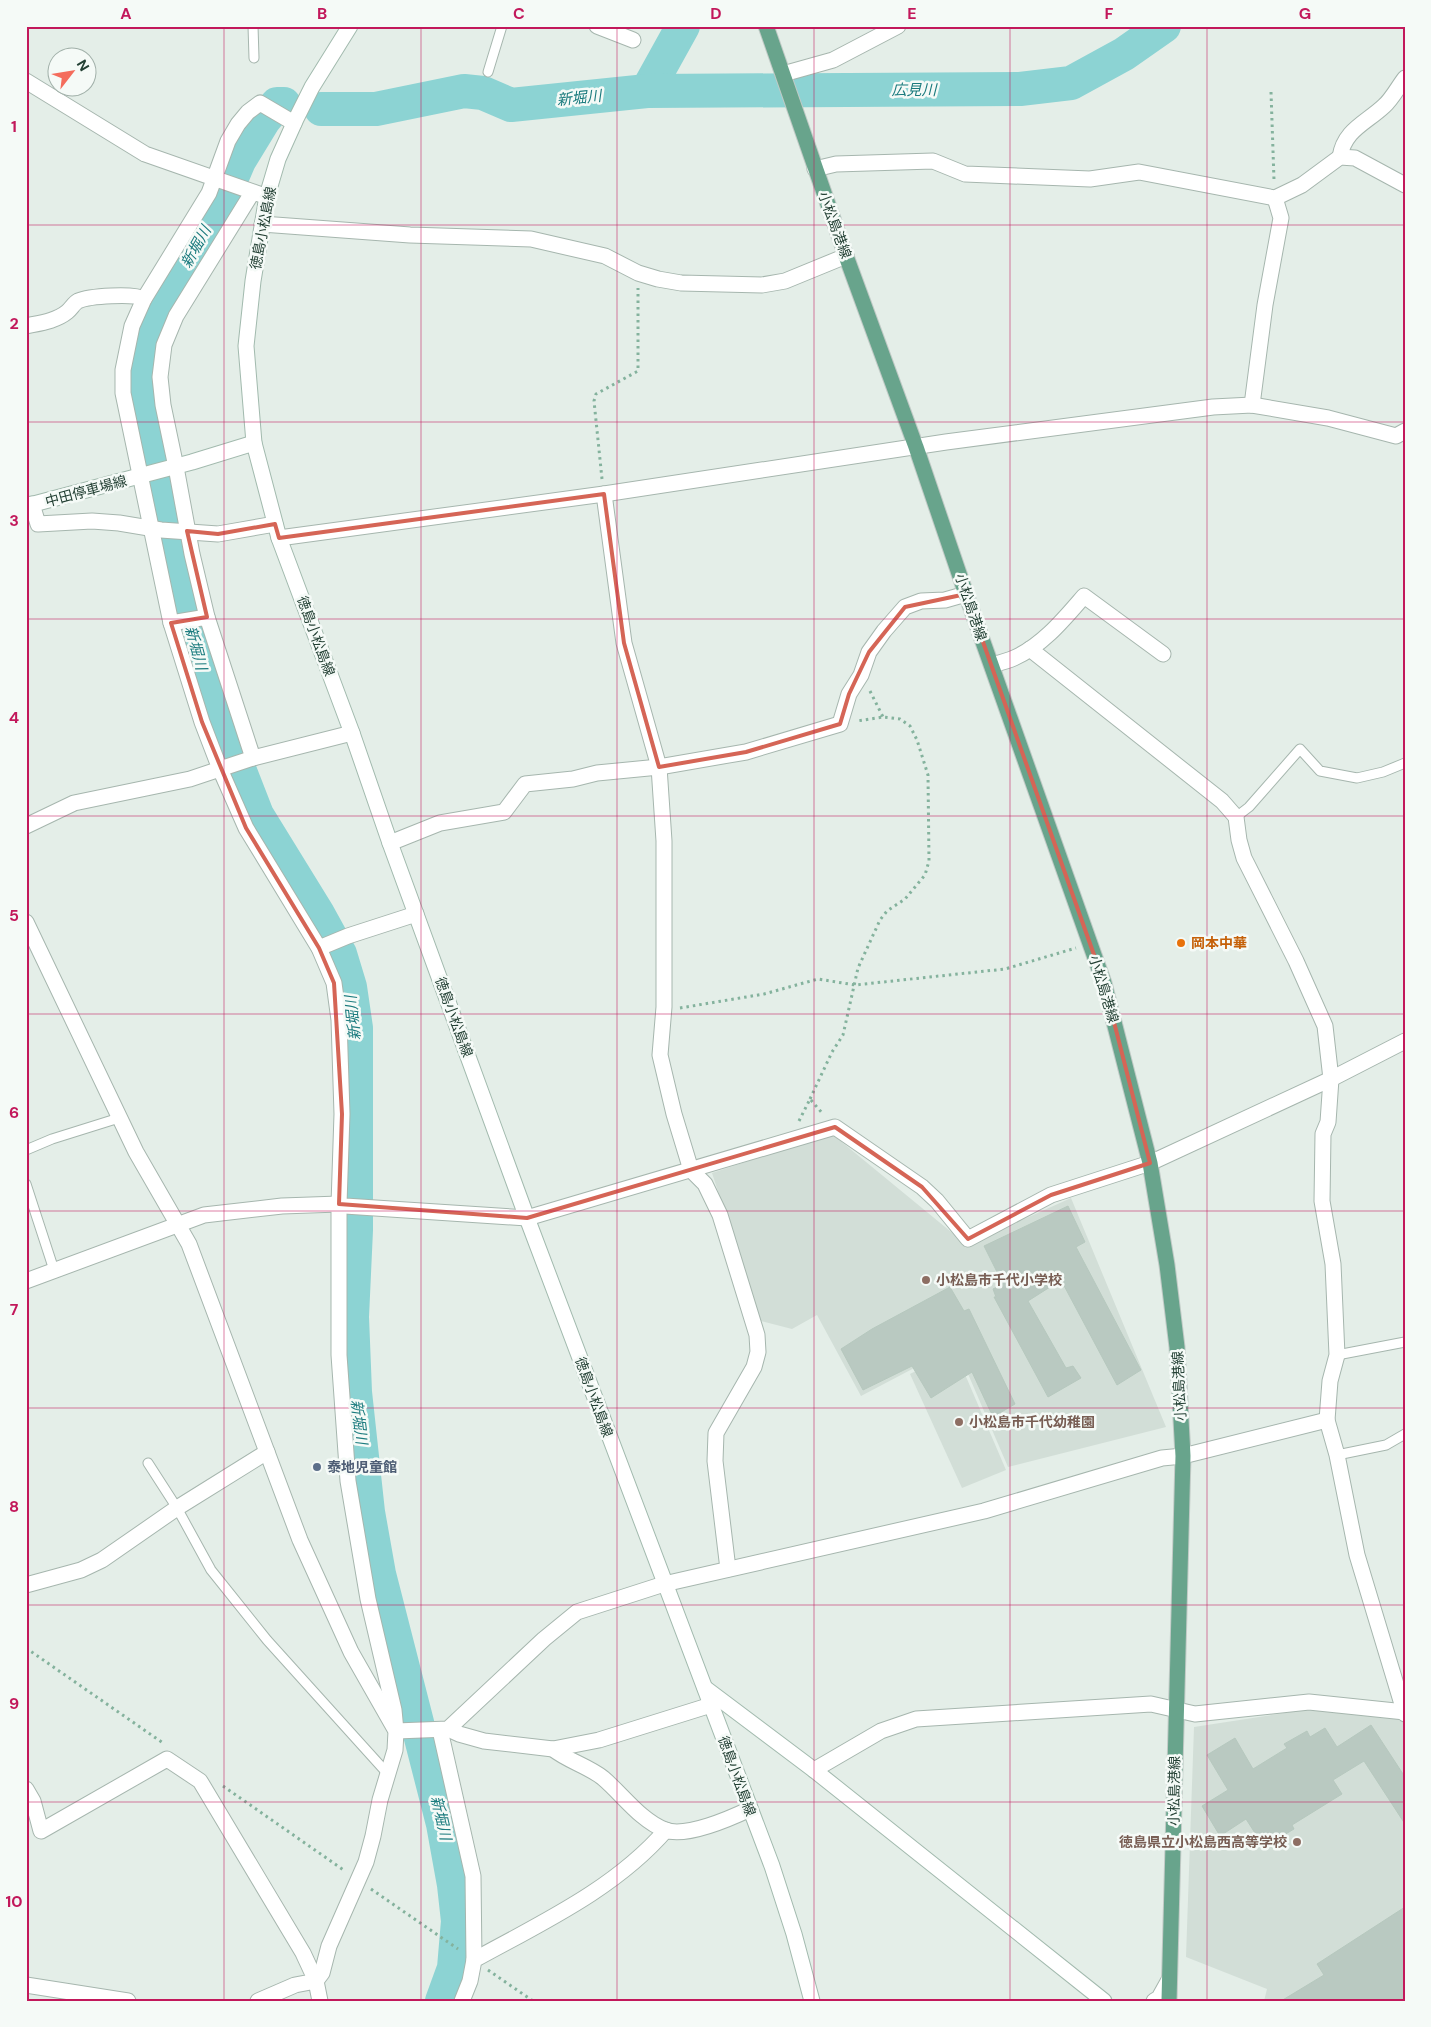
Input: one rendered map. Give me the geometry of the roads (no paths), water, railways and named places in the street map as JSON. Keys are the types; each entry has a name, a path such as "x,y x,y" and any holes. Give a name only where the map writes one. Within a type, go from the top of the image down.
{"main road":[{"name":"小松島港線","path":"766,26 1104,983 1150,1163 1167,1265 1177,1347 1183,1456 1175,1709 1169,2001"}],"street":[{"name":"徳島小松島線","path":"350,26 312,87 278,159 255,193 262,224 252,281 246,346 254,443 277,531 527,1218 750,1809 794,1934 812,2001"},
{"path":"597,26 633,40"},
{"path":"784,78 833,60 898,26"},
{"path":"1340,158 1342,144 1365,120 1384,106 1405,78"},
{"path":"26,81 145,154 255,193 176,316 164,345 160,377 184,531 203,618 249,759"},
{"path":"258,2001 296,1985 316,1981 322,1973 329,1946 366,1862 387,1773 401,1731 368,1599 348,1481 339,1355 342,1114 339,1020 334,983 322,947 246,828 223,768 202,722 175,623 156,529 123,393 123,370 132,326 144,299 218,181 228,141 238,124 248,112 260,103 294,123"},
{"path":"815,169 836,164 933,161 965,174 1090,179 1139,172 1275,198 1302,185 1340,158 1355,158 1405,185"},
{"path":"1252,405 1265,305 1281,218 1275,198"},
{"path":"262,224 410,235 531,239 604,256 638,273 681,283 762,285 785,281 846,256"},
{"path":"26,326 56,319 67,313 78,301 123,295 144,299"},
{"path":"29,505 38,524 92,521 218,534 277,531 604,494 916,447 1213,407 1252,405 1328,418 1402,437"},
{"path":"173,467 254,443"},
{"name":"中田停車場線","path":"29,505 173,467"},
{"path":"604,494 624,644 659,767 664,841 664,1007 660,1055 674,1114 692,1170 705,1184 720,1215 757,1335 758,1352 754,1367 716,1433 715,1461 728,1569"},
{"path":"390,843 440,823 504,812 525,784 573,779 597,773 659,767 746,752 840,724 849,694 861,675 869,652 905,607 921,601 945,600 966,594"},
{"path":"992,665 1014,658 1030,649 1059,626 1084,596 1163,654"},
{"path":"175,623 203,618"},
{"path":"814,1770 881,1731 916,1720 1151,1704 1195,1714 1309,1702 1404,1713 1357,1556 1337,1455 1327,1420 1330,1381 1336,1355 1333,1264 1322,1201 1323,1134 1328,1122 1331,1079 1325,1026 1296,961 1244,858 1238,840 1236,817 1222,801 1030,649"},
{"path":"26,826 74,803 190,779 249,759 352,733"},
{"path":"322,947 348,936 416,914"},
{"path":"26,922 136,1152 189,1244 300,1540 351,1652 401,1731"},
{"path":"26,1280 204,1215 282,1206 342,1205 527,1218 835,1127 922,1187 937,1201 968,1239 1051,1195 1150,1163 1331,1079 1405,1042"},
{"path":"441,1730 544,1639 578,1612 664,1584 984,1512 1162,1458 1183,1456 1327,1420"},
{"path":"26,1585 81,1570 102,1560 177,1508 267,1452"},
{"path":"705,1688 814,1770 1104,1999"},
{"path":"401,1731 441,1730 484,1741 553,1749 599,1740 711,1705"},
{"path":"441,1730 473,1876 474,1960 470,1981 462,2001"},
{"path":"553,1749 601,1777 644,1816 666,1830 682,1831 720,1823 750,1809"},
{"path":"26,1789 33,1801 41,1831 167,1759 200,1781 302,1953 316,1981 320,2001"},
{"path":"474,1960 570,1906 604,1884 651,1848 666,1830"},
{"path":"1154,2001 1158,1998 1169,1980"},
{"path":"26,1985 128,2001"}],"lane":[{"path":"253,26 254,58"},
{"path":"488,72 502,26"},
{"path":"1236,817 1249,807 1300,749 1320,771 1357,778 1383,772 1405,763"},
{"path":"26,1150 52,1139 119,1118"},
{"path":"26,1184 54,1270"},
{"path":"1336,1355 1405,1342"},
{"path":"1337,1455 1386,1445 1405,1434"},
{"path":"148,1463 177,1508 210,1570 274,1647 387,1773"}],"waterway":[{"name":"新堀川","path":"647,91 683,26"},
{"name":"広見川","path":"321,109 376,109 464,91 483,93 511,105 647,91 1020,89 1071,83 1124,54 1164,26"},
{"name":"新堀川","path":"284,104 277,104 264,120 239,161 221,203 162,308 144,351 142,392 177,573 203,676 257,815 318,914 340,954 350,987 356,1028 356,1230 352,1317 355,1392 368,1512 379,1574 443,1824 454,1885 458,1921 454,1968 442,2001"}],"place":[{"name":"岡本中華","path":"1181,943"},
{"name":"小松島市千代小学校","path":"926,1280"},
{"name":"小松島市千代幼稚園","path":"959,1422"},
{"name":"泰地児童館","path":"317,1467"},
{"name":"徳島県立小松島西高等学校","path":"1297,1842"}]}
